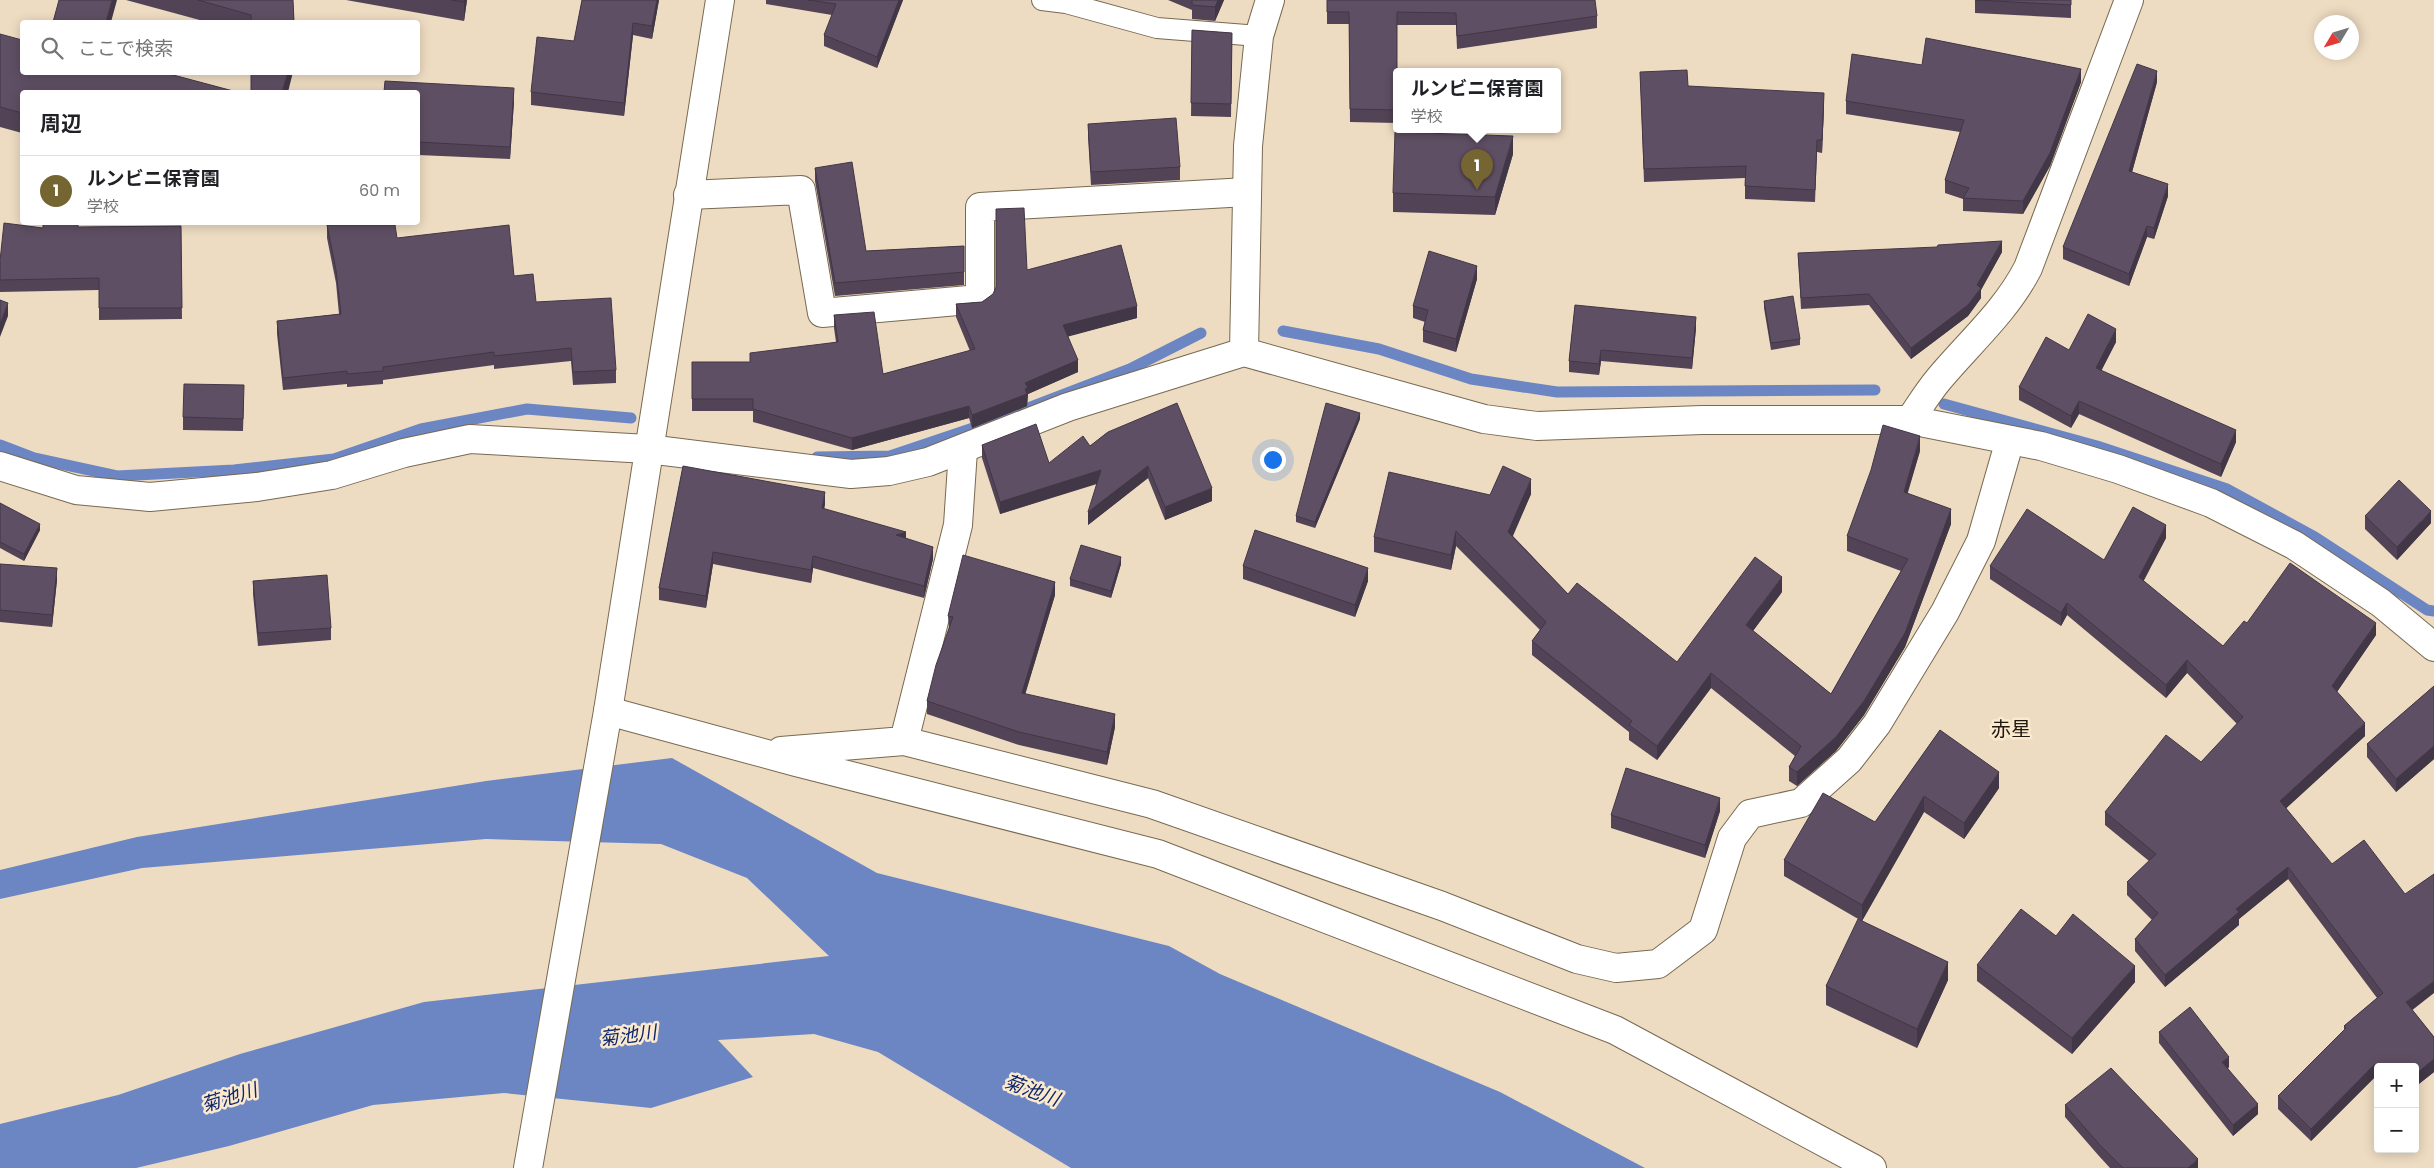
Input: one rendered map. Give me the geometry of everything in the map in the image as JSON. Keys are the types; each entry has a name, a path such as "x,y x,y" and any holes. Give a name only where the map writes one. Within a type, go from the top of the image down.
{"street":[{"path":"528,1168 608,711 720,0"},
{"path":"1244,352 1248,146 1259,36 1270,0"},
{"path":"1910,420 1938,380 2017,291 2028,268 2130,0"},
{"path":"688,195 801,190 822,314 980,299 980,207 1247,192"},
{"path":"0,466 76,490 150,497 257,487 332,475 404,453 470,439 648,450 851,474 889,471 928,462 963,450 1068,407 1244,352 1484,419 1537,426 1702,420 1910,420 2041,446 2118,469 2211,503 2294,545 2381,602 2434,647"},
{"path":"762,753 904,741 1152,804 1442,906 1577,959 1616,968 1658,964 1704,930 1732,838 1750,814 1801,803 1849,760 1877,724 1945,612 1980,541 2010,440"},
{"path":"904,741 958,525 963,450"},
{"path":"608,711 762,753 1158,854 1615,1030 1872,1168"}],"lane":[{"path":"1042,0 1066,3 1157,28 1259,36"}],"water":[{"name":"菊池川","path":"672,758 877,873 1169,946 1220,974 1500,1092 1645,1168 1071,1168 878,1052 814,1034 718,1040 753,1077 651,1108 504,1093 373,1105 229,1146 136,1168 0,1168 0,1124 118,1095 240,1054 424,1002 829,956 747,878 661,844 486,839 142,868 0,899 0,870 137,837 486,781"}],"building":[{"path":"59,0 112,0 107,20 54,20"},
{"path":"198,0 293,0 294,20 251,20 251,15"},
{"path":"582,0 657,0 652,26 633,23 624,103 531,92 537,37 574,41"},
{"path":"808,0 899,0 877,57 824,35 836,4"},
{"path":"1192,0 1218,0 1215,7 1192,5"},
{"path":"1327,0 1595,0 1597,16 1457,36 1456,13 1397,12 1397,68 1393,68 1393,110 1350,109 1349,12 1327,12"},
{"path":"1975,0 2071,0 2071,5"},
{"path":"1192,30 1232,33 1231,104 1191,103"},
{"path":"0,34 20,39 20,75 173,75 230,90 20,90 20,112 0,107"},
{"path":"1926,38 2081,69 2050,153 2023,201 1963,198 1969,188 1945,180 1964,120 1846,101 1852,54 1922,65"},
{"path":"2137,64 2157,71 2129,171 2168,184 2154,228 2147,226 2129,274 2063,247"},
{"path":"1687,70 1688,86 1824,93 1822,140 1817,140 1815,190 1745,186 1746,166 1644,169 1640,72"},
{"path":"251,75 287,75 283,90 251,90"},
{"path":"385,81 514,88 510,147 420,142 420,90 384,90"},
{"path":"1176,118 1180,167 1091,172 1088,124"},
{"path":"1395,133 1513,136 1495,197 1393,193"},
{"path":"852,162 866,251 964,246 964,272 835,283 815,168"},
{"path":"1024,208 1027,270 1121,245 1137,306 1063,325 1078,360 1025,383 1028,388 1025,389 1027,394 972,415 969,406 852,438 753,409 753,399 692,399 692,362 750,362 750,353 838,342 834,315 874,312 883,374 975,349 956,304 982,302 993,294 996,287 996,209"},
{"path":"4,223 43,228 43,225 78,225 78,227 181,226 182,308 99,308 99,278 0,280"},
{"path":"327,225 395,225 397,238 509,225 514,276 533,274 536,302 611,298 616,370 573,372 571,348 494,356 494,352 383,367 383,371 347,374 347,371 283,378 277,321 341,314 336,270"},
{"path":"2002,241 1977,285 1981,288 1968,305 1911,348 1869,294 1801,298 1798,253 1937,247 1938,245"},
{"path":"1429,251 1477,266 1456,339 1423,330 1428,310 1413,306"},
{"path":"1793,296 1800,339 1771,343 1764,301"},
{"path":"0,300 8,303 0,324"},
{"path":"1575,305 1696,317 1692,358 1601,350 1599,364 1569,361"},
{"path":"2088,314 2116,329 2096,368 2236,430 2221,464 2079,401 2071,416 2019,387 2046,337 2069,350"},
{"path":"184,384 244,385 243,419 183,417"},
{"path":"1177,403 1212,488 1165,507 1148,466 1088,512 1101,470 1000,502 982,445 1036,424 1049,463 1083,436 1090,446 1108,432"},
{"path":"1326,403 1360,413 1315,522 1296,516"},
{"path":"1883,425 1920,436 1904,492 1951,509 1905,633 1864,701 1836,737 1797,772 1789,767 1801,746 1711,673 1657,746 1629,725 1632,721 1532,641 1546,622 1456,531 1451,555 1374,537 1389,472 1490,495 1503,466 1531,479 1508,532 1568,594 1577,583 1677,662 1755,557 1782,577 1746,625 1831,694 1908,559 1847,536 1871,470"},
{"path":"683,466 825,492 822,508 906,532 896,535 933,547 924,586 813,556 811,570 713,552 706,596 659,588"},
{"path":"2399,480 2431,511 2397,547 2365,516"},
{"path":"0,503 40,524 24,554 0,542"},
{"path":"2133,507 2166,525 2139,577 2223,646 2244,621 2247,623 2290,563 2376,623 2332,686 2365,723 2280,801 2332,864 2364,840 2405,894 2434,874 2434,981 2406,1002 2434,1037 2434,1059 2419,1072 2419,1063 2374,1063 2311,1129 2278,1096 2346,1028 2344,1026 2383,993 2288,867 2236,909 2239,912 2165,975 2135,939 2158,913 2127,882 2156,854 2105,812 2166,735 2201,762 2243,717 2187,660 2166,685 2067,603 2061,613 1990,566 2027,509 2104,560"},
{"path":"1255,530 1368,568 1355,605 1243,566"},
{"path":"1081,545 1121,557 1111,591 1070,579"},
{"path":"963,555 1055,582 1022,693 1115,714 1107,752 1019,732 927,701 936,665 953,617 948,616"},
{"path":"0,564 57,568 52,615 0,610"},
{"path":"327,575 331,628 258,633 253,581"},
{"path":"2434,686 2434,746 2396,779 2367,744"},
{"path":"1940,730 1999,772 1964,823 1924,796 1862,905 1784,860 1823,793 1875,822"},
{"path":"1626,768 1720,798 1705,845 1611,815"},
{"path":"2021,909 2056,936 2073,914 2135,966 2072,1038 1977,965"},
{"path":"1858,919 1948,962 1917,1029 1826,986"},
{"path":"2190,1007 2229,1057 2222,1062 2258,1104 2233,1125 2159,1032"},
{"path":"2111,1068 2198,1159 2188,1168 2123,1168 2065,1105"}],"waterway":[{"path":"1283,331 1379,349 1471,379 1557,392 1875,390"},
{"path":"817,457 890,456 994,421 1130,369 1201,333"},
{"path":"1944,404 2097,446 2227,489 2315,537 2427,610 2434,611"},
{"path":"0,445 34,458 117,476 234,470 334,459 421,429 527,409 631,418"}],"place":[{"name":"ルンビニ保育園","path":"1477,190"}],"district":[{"name":"赤星","path":"2011,729"}]}
